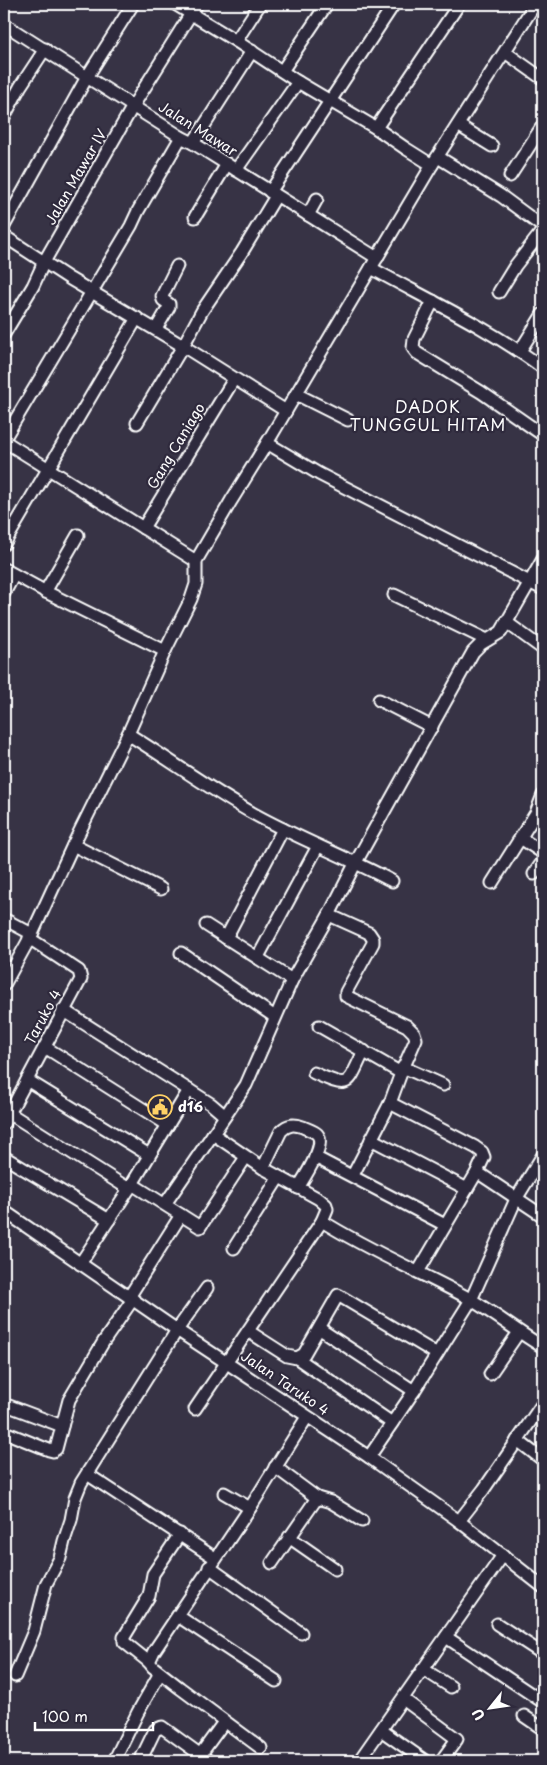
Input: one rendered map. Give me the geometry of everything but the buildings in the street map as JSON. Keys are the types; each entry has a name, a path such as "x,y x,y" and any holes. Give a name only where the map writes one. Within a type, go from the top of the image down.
{"street":[{"path":"4,226 87,77 133,4"},
{"path":"175,4 194,8 282,72 376,128 405,148 435,161 501,196 543,229 515,266 499,292"},
{"path":"236,40 260,4"},
{"path":"282,72 327,4"},
{"path":"137,423 184,346 202,311 242,252 273,194 329,101 394,4"},
{"path":"376,128 460,4"},
{"path":"4,985 30,936 128,734 165,651 191,599 196,584 196,561 435,161 535,4"},
{"name":"Jalan Mawar IV","path":"4,334 133,106 194,8"},
{"name":"Jalan Mawar","path":"4,24 181,137 377,258"},
{"path":"4,117 20,87 45,49"},
{"path":"193,143 252,51"},
{"path":"505,52 543,79"},
{"path":"195,217 231,167 298,82"},
{"path":"458,125 492,146"},
{"path":"510,176 543,125"},
{"path":"181,137 131,226 4,440 196,561"},
{"path":"308,215 318,199"},
{"path":"4,236 286,411"},
{"path":"156,329 169,307 162,296 177,266"},
{"path":"371,268 520,351 543,368"},
{"path":"433,301 414,339 413,348 417,353 481,392 543,435"},
{"path":"520,351 543,315"},
{"path":"4,544 137,318"},
{"name":"Gang Caniago","path":"143,528 234,378"},
{"path":"296,394 348,420"},
{"path":"267,443 319,474 543,589"},
{"path":"45,592 78,535"},
{"path":"165,1204 246,1085 292,980 473,652 487,640 497,636 543,559"},
{"path":"4,593 9,572 45,592 165,651"},
{"path":"394,595 445,618 487,640"},
{"path":"506,622 543,649"},
{"path":"379,700 432,727"},
{"path":"128,734 239,805 283,829 356,862 392,881"},
{"path":"492,883 522,839 543,795"},
{"path":"226,938 283,829"},
{"path":"522,839 543,853"},
{"path":"73,845 161,890"},
{"path":"258,957 318,846"},
{"path":"534,874 543,861"},
{"path":"329,915 372,936 373,942 346,994 348,997 407,1026 416,1036 416,1041 402,1070 390,1102 352,1176"},
{"path":"4,919 30,936"},
{"path":"206,925 292,980"},
{"name":"Taruko 4","path":"6,1118 81,979 78,971 30,936"},
{"path":"181,953 275,1017"},
{"path":"63,1010 211,1104 225,1116"},
{"path":"320,1026 402,1070 444,1085"},
{"path":"45,1047 168,1125"},
{"path":"314,1073 335,1083 344,1083 349,1080 364,1051"},
{"path":"27,1080 149,1155"},
{"path":"80,1264 189,1090"},
{"path":"390,1102 482,1152 484,1159 418,1272"},
{"path":"6,1118 130,1187 165,1204 200,1227 246,1157"},
{"path":"263,1168 281,1131 288,1126 296,1125 317,1134 320,1147 298,1188"},
{"path":"195,1408 327,1211 326,1205 319,1199 263,1168 213,1134"},
{"path":"371,1139 467,1190"},
{"path":"369,1457 472,1300 516,1199 543,1155"},
{"path":"315,1156 445,1225"},
{"path":"4,1157 109,1220"},
{"path":"477,1172 543,1216"},
{"path":"234,1248 279,1177"},
{"name":"Jalan Taruko 4","path":"4,1211 177,1330 369,1457 459,1520 543,1587"},
{"path":"4,1433 53,1451 58,1447 69,1400 181,1215"},
{"path":"322,1221 365,1247 472,1300 543,1347"},
{"path":"16,1676 34,1631 46,1584 60,1558 75,1498 87,1474 177,1330 206,1288"},
{"path":"297,1358 304,1354 338,1295 436,1354"},
{"path":"320,1329 414,1391"},
{"path":"248,1330 287,1356 297,1358 392,1423"},
{"path":"490,1374 519,1332"},
{"path":"459,1520 484,1489 543,1403"},
{"path":"9,1406 62,1426"},
{"path":"149,1662 154,1651 250,1508 307,1417"},
{"path":"517,1440 543,1460"},
{"path":"275,1467 316,1498 330,1502 362,1520"},
{"path":"87,1474 180,1534 301,1633"},
{"path":"224,1493 250,1508"},
{"path":"272,1562 316,1498"},
{"path":"180,1534 153,1574 148,1596 124,1637 124,1642 160,1673 261,1748"},
{"path":"289,1537 335,1569"},
{"path":"359,1761 503,1555"},
{"path":"178,1616 276,1681"},
{"path":"497,1624 543,1654"},
{"path":"446,1637 543,1702"},
{"path":"423,1669 451,1687"},
{"path":"114,1761 160,1673"},
{"path":"403,1699 458,1739 441,1761"},
{"path":"524,1716 543,1729"},
{"path":"141,1761 155,1730 159,1727 164,1728 205,1758 224,1722"},
{"path":"381,1730 418,1759"}],"place":[{"name":"d16","path":"160,1107"}],"district":[{"name":"DADOK TUNGGUL HITAM","path":"428,416"}]}
